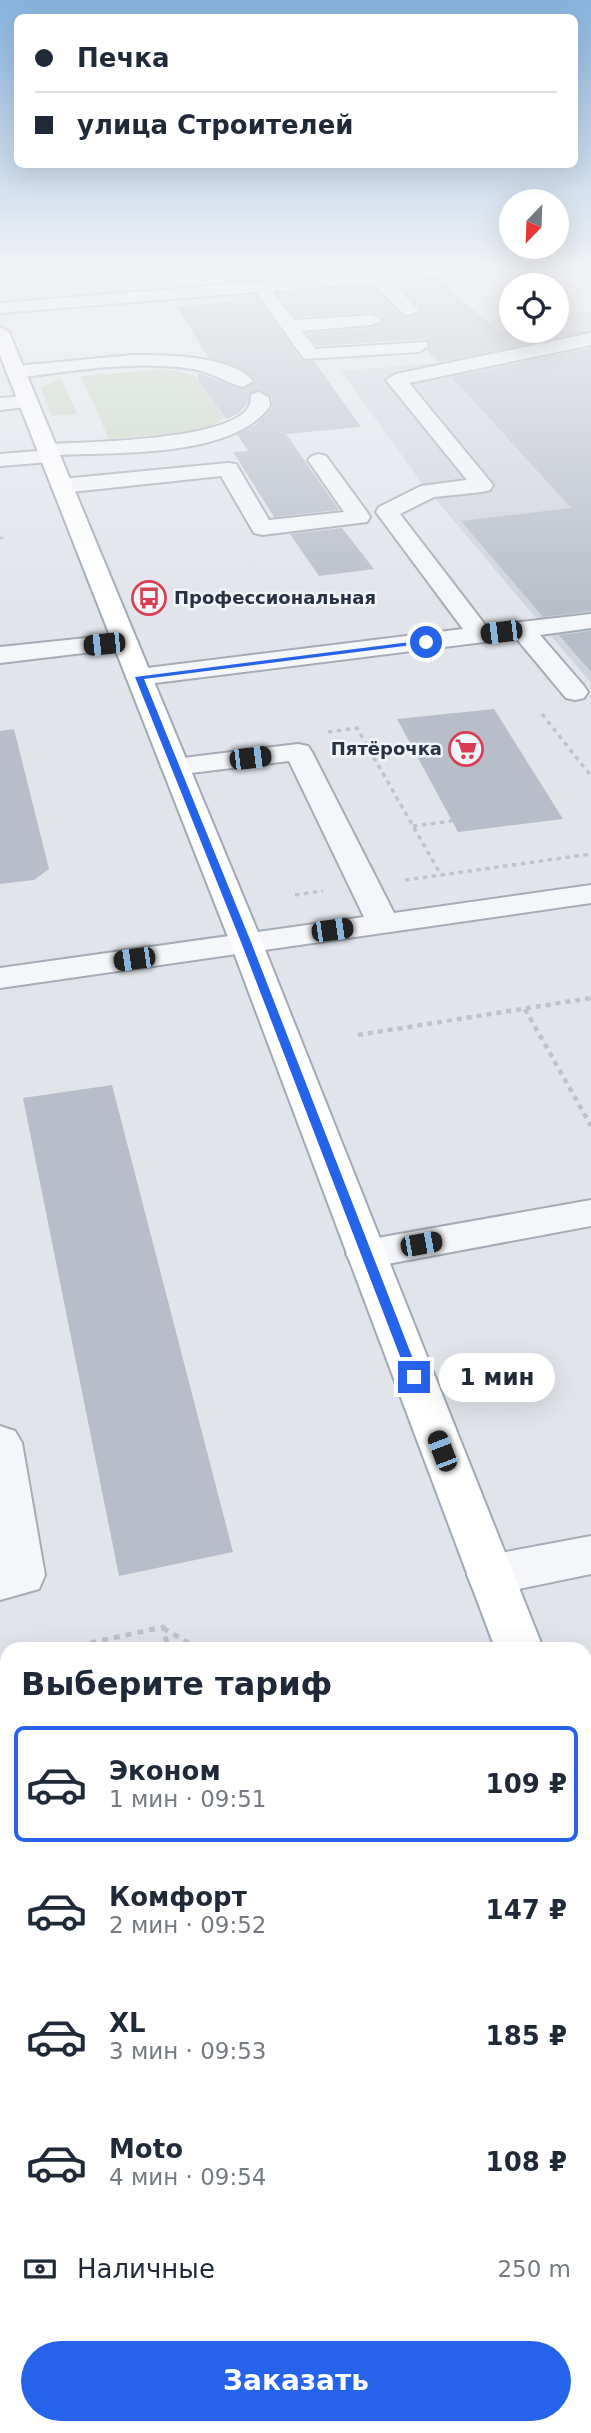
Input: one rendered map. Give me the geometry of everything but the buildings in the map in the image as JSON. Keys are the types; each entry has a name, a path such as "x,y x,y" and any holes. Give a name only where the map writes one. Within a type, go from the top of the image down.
{"main road":[{"path":"20,382 246,942 517,1642"}],"street":[{"path":"397,382 482,485 429,491 387,512 480,635"},
{"path":"0,460 212,434 237,426 260,406 259,398"},
{"path":"0,404 28,402"},
{"path":"62,486 228,469 262,528 359,517 319,460"},
{"path":"139,677 591,621"},
{"path":"523,630 575,692"},
{"path":"0,655 125,642"},
{"path":"175,767 298,752 383,923"},
{"path":"0,978 591,894"},
{"path":"366,1254 591,1213"},
{"path":"0,1443 22,1576 0,1580"},
{"path":"490,1574 591,1555"}],"path":[{"path":"0,538 7,538"},
{"path":"319,733 357,728 441,875"},
{"path":"414,826 452,821"},
{"path":"295,895 591,854"},
{"path":"358,1035 591,999"},
{"path":"525,1009 591,1126"},
{"path":"94,1642 163,1627 187,1642"},
{"path":"163,1627 167,1642"}],"shaded area":[{"path":"349,382 591,382 591,683 421,482"}],"green space":[{"path":"54,382 63,382 77,414 52,416 41,388"},
{"path":"83,382 199,382 224,417 207,430 109,439"}],"tunnel":[{"path":"244,382 259,398"}],"place":[{"name":"Профессиональная","path":"149,598"},
{"name":"Пятёрочка","path":"466,749"}],"route":[{"path":"414,1377 246,942 139,677 426,642"}]}
